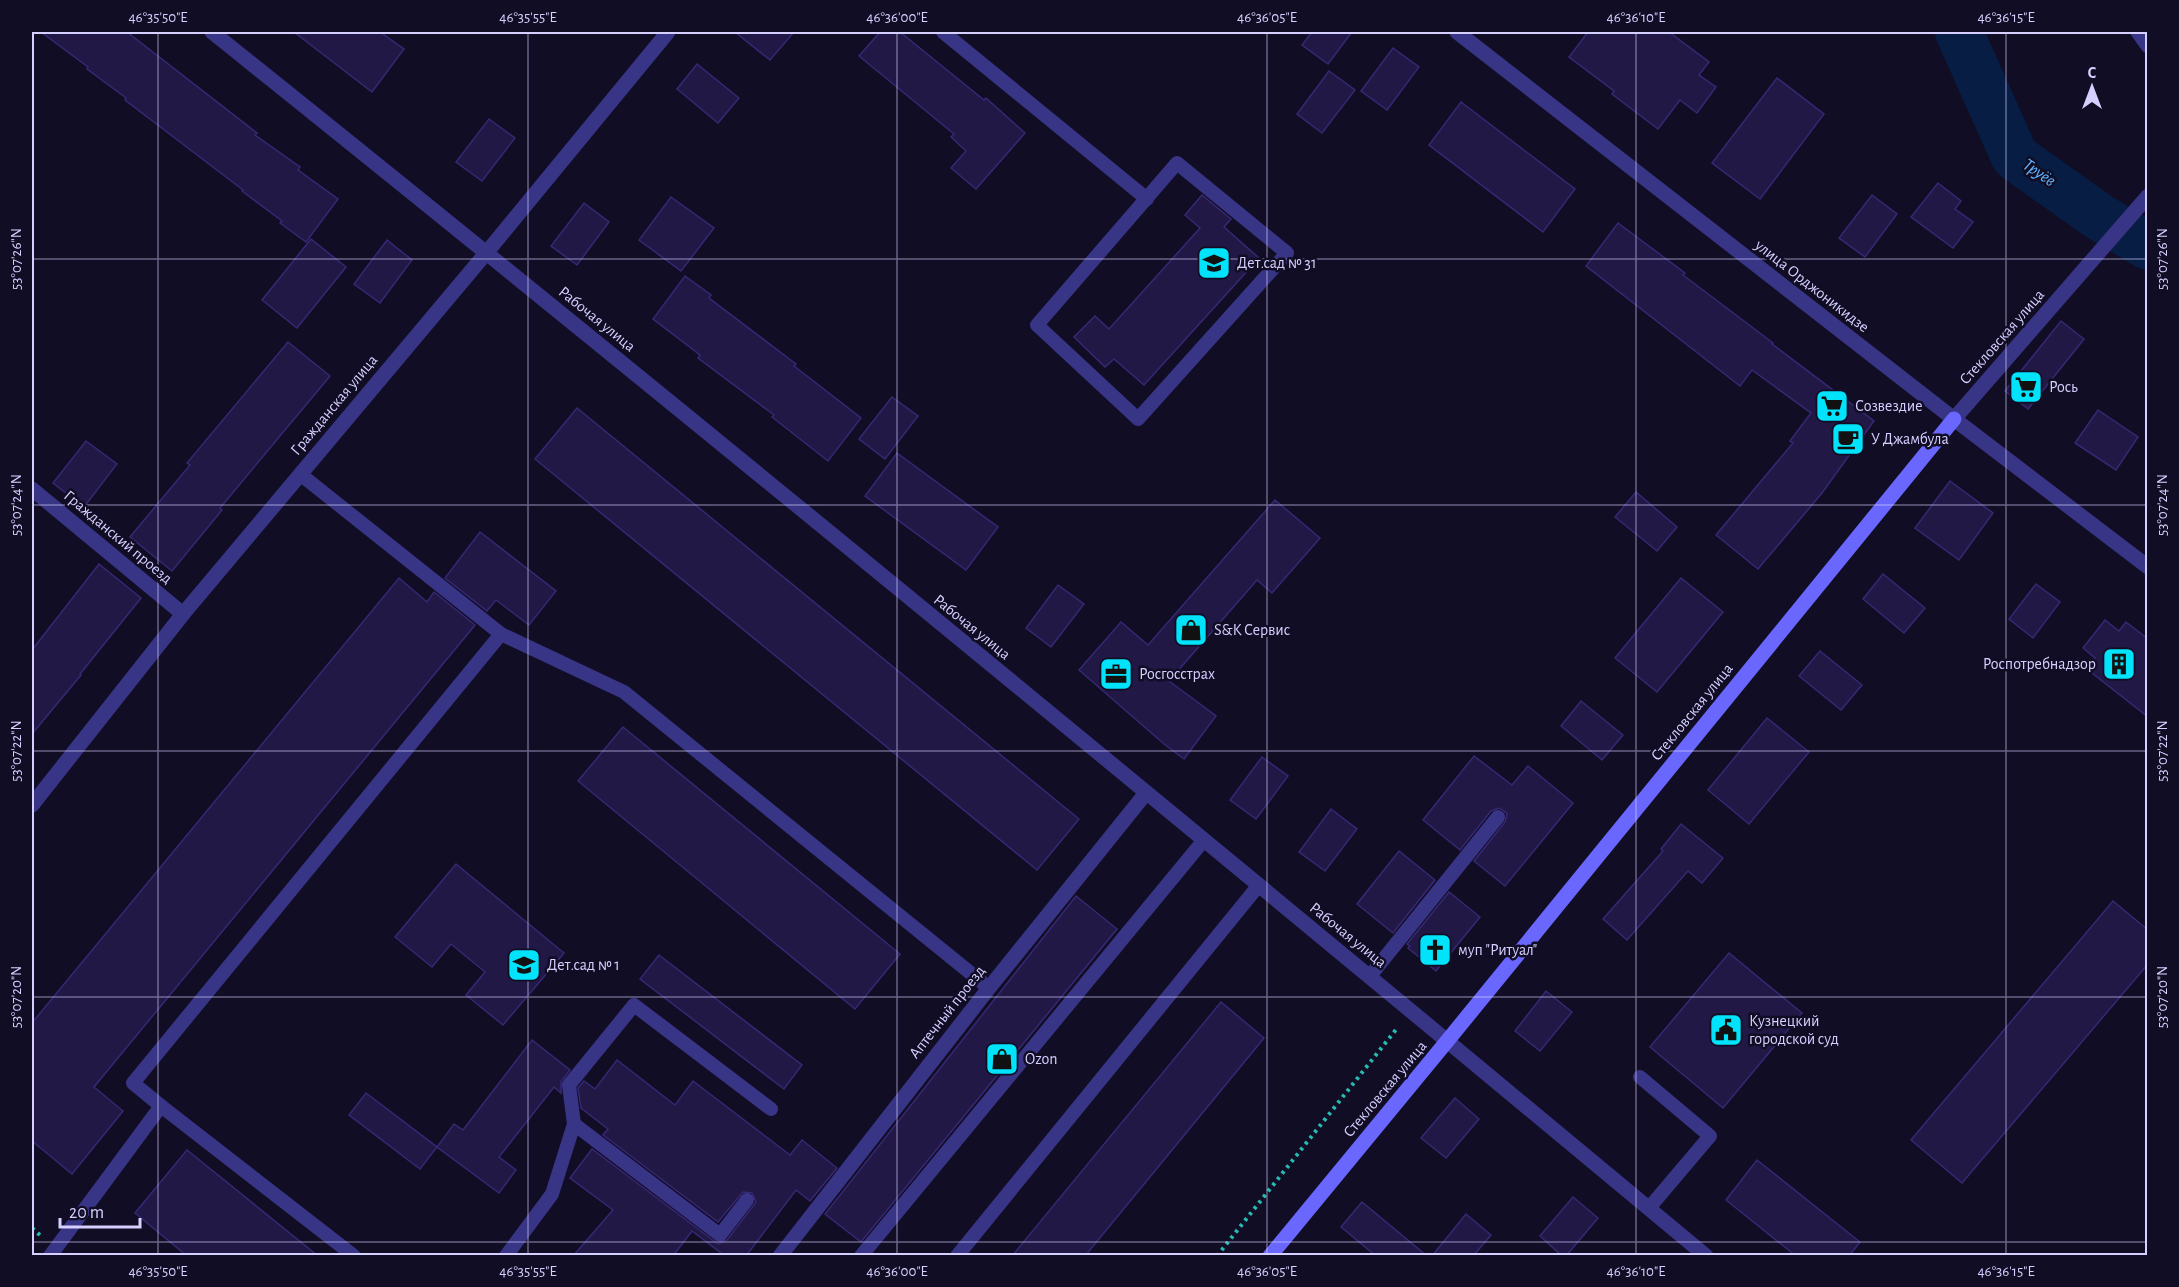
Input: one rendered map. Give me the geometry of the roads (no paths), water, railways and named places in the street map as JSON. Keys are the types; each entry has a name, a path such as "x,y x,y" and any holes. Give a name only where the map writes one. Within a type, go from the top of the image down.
{"street":[{"name":"Рабочая улица","path":"212,32 487,252 1448,1040 1706,1256"},
{"name":"Гражданская улица","path":"32,805 183,614 668,32"},
{"name":"улица Орджоникидзе","path":"1457,32 2148,567"},
{"path":"2138,32 2148,46"},
{"name":"Стекловская улица","path":"1270,1256 1954,419 2148,196"},
{"name":"Гражданский проезд","path":"32,489 183,614"},
{"name":"Аптечный проезд","path":"780,1256 989,988 1146,793"}],"lane":[{"path":"943,32 1147,199"},
{"path":"1178,163 1287,253 1138,419 1037,325 1147,199 1178,163"},
{"path":"300,474 501,634 624,692 989,988"},
{"path":"354,1256 133,1083 501,634"},
{"path":"1370,976 1498,817"},
{"path":"866,1254 1204,840"},
{"path":"957,1256 1259,885"},
{"path":"506,1256 552,1194 574,1124 569,1085 634,1005 771,1108"},
{"path":"1640,1077 1710,1136 1649,1208"},
{"path":"50,1256 161,1106"},
{"path":"574,1124 720,1234 747,1200"}],"waterway":[{"name":"Труёв","path":"1959,32 2015,157 2098,216 2148,246"}],"place":[{"name":"Дет.сад № 31","path":"1214,263"},
{"name":"Рось","path":"2026,387"},
{"name":"Созвездие","path":"1832,406"},
{"name":"У Джамбула","path":"1848,439"},
{"name":"S&K Сервис","path":"1191,630"},
{"name":"Роспотребнадзор","path":"2119,664"},
{"name":"Росгосстрах","path":"1116,674"},
{"name":"муп \"Ритуал\"","path":"1435,950"},
{"name":"Дет.сад № 1","path":"524,965"},
{"name":"Кузнецкий городской суд","path":"1726,1030"},
{"name":"Ozon","path":"1002,1059"}]}
